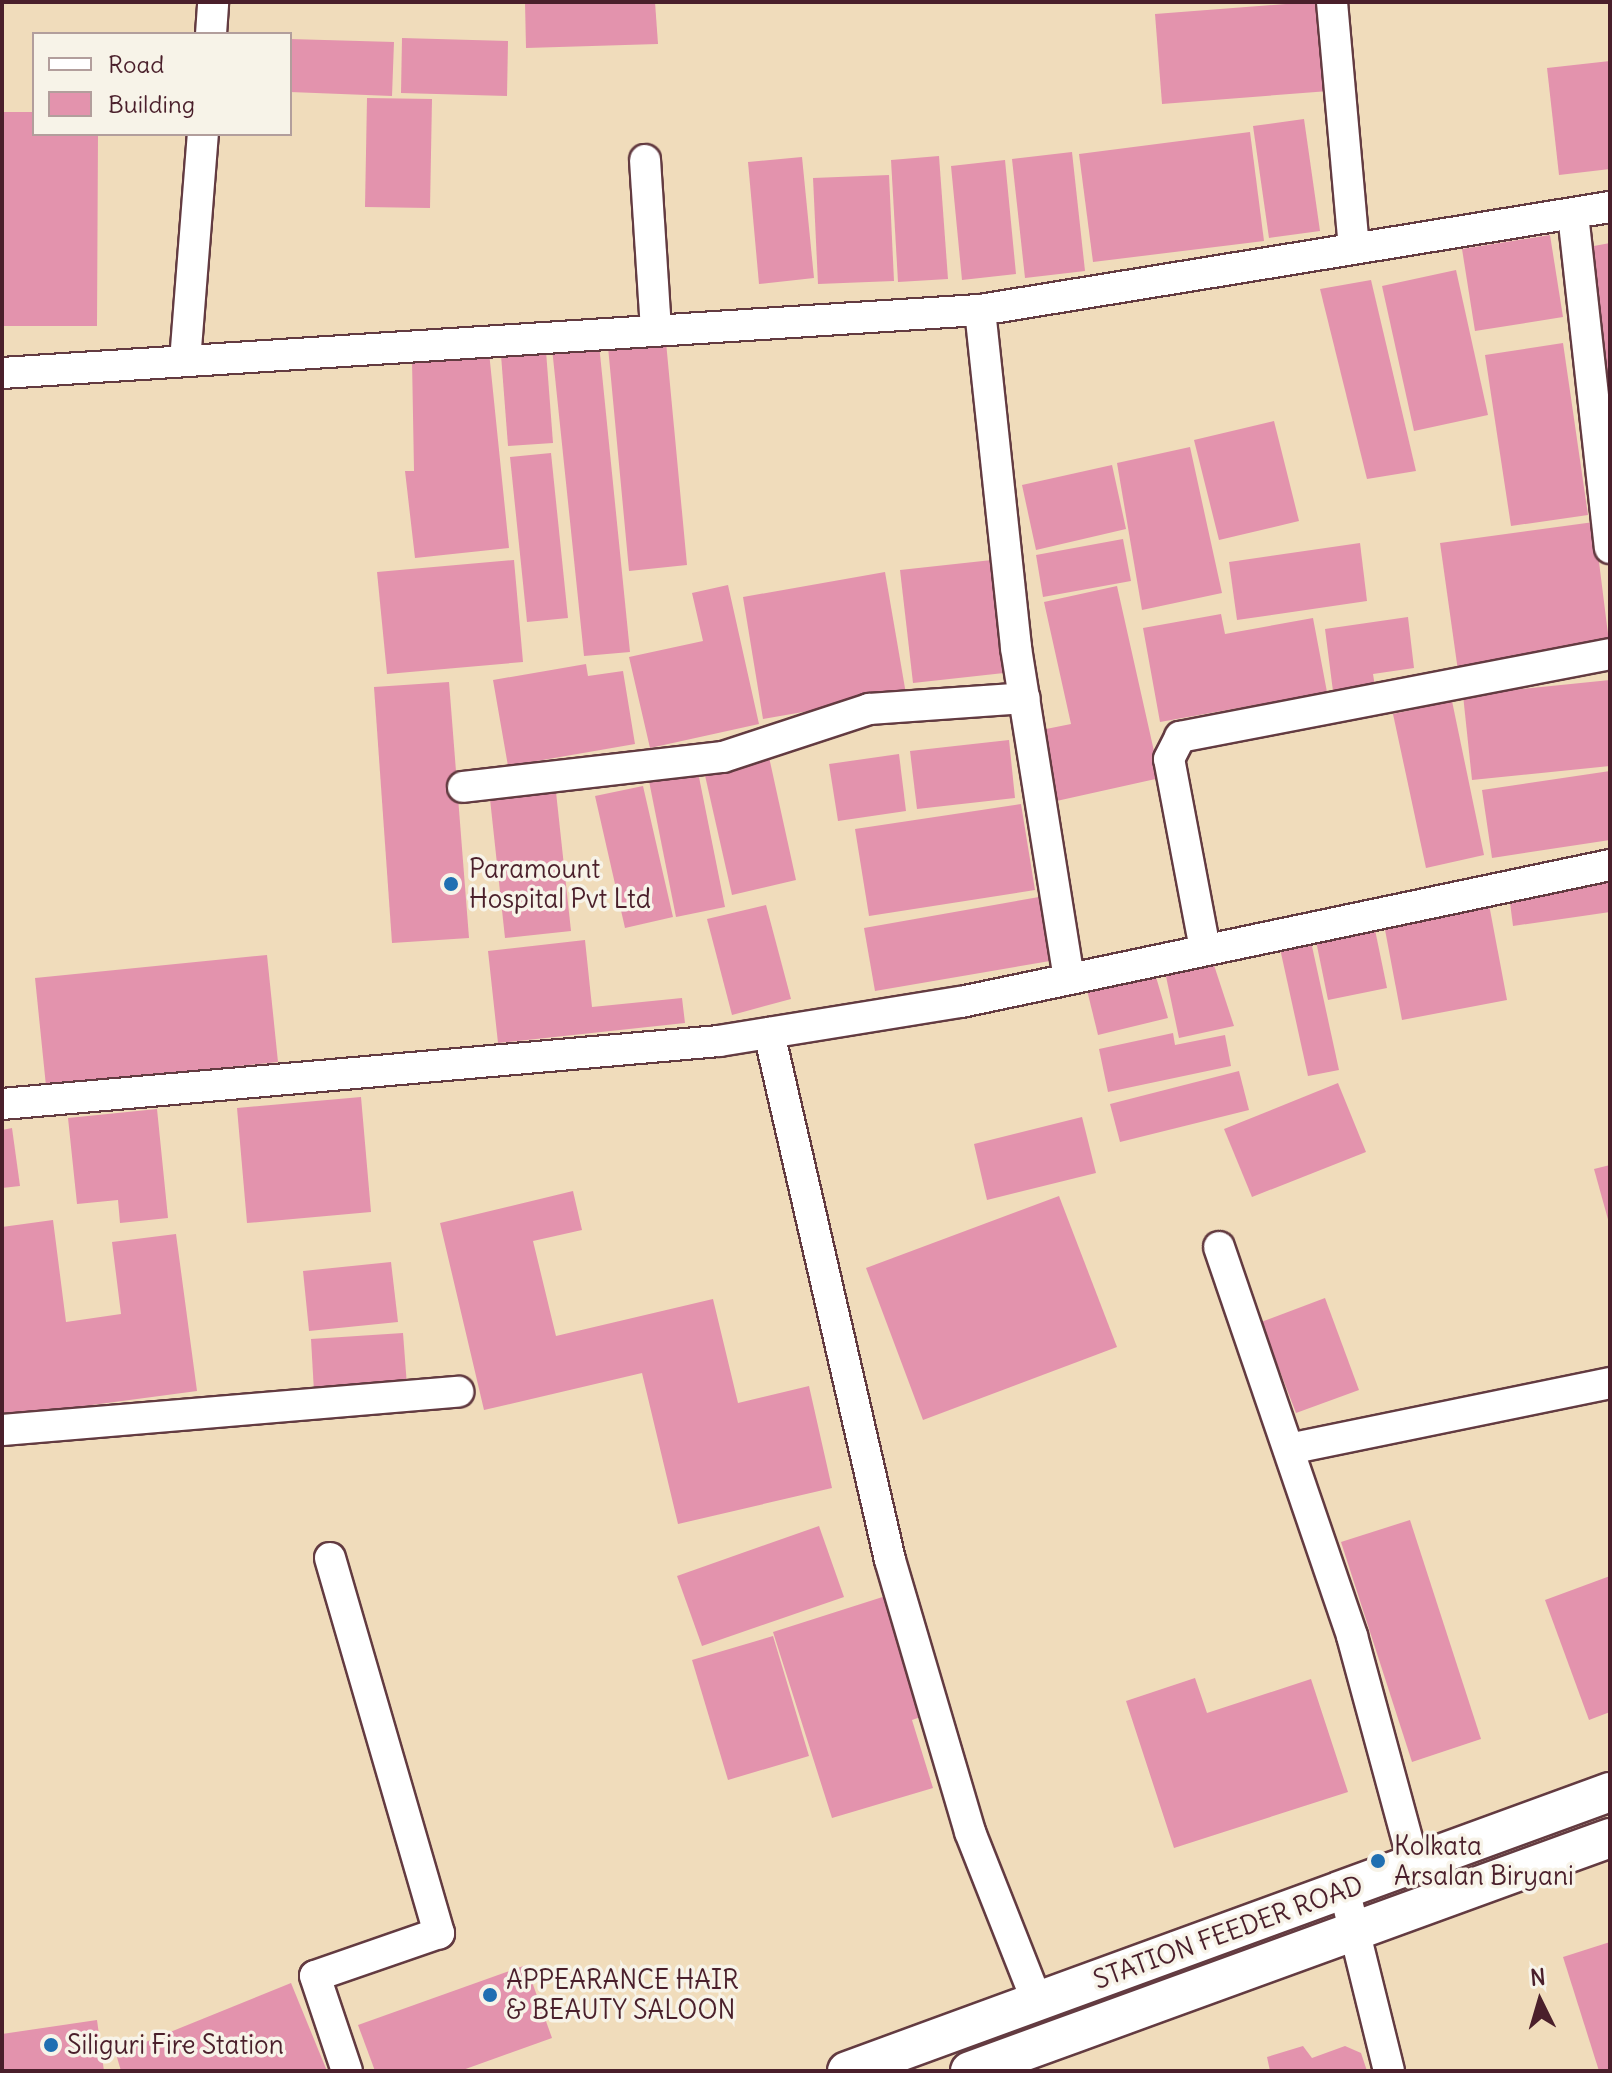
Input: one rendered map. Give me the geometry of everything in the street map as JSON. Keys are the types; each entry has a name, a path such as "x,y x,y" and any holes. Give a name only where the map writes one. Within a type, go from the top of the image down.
{"street":[{"path":"211,32 213,2"},
{"path":"1332,2 1354,248"},
{"path":"185,361 203,136"},
{"path":"645,160 656,331"},
{"path":"2,373 980,310 1610,207"},
{"path":"1573,214 1610,548"},
{"path":"980,310 1025,698 1069,979"},
{"path":"1205,949 1169,759 1180,737 1610,654"},
{"path":"463,787 723,757 869,709 1025,698"},
{"path":"2,1104 769,1033 1069,979 1610,865"},
{"path":"769,1033 890,1560 970,1832 1037,2001"},
{"path":"1219,1247 1352,1636 1414,1864"},
{"path":"1289,1449 1610,1383"},
{"path":"2,1430 458,1392"},
{"path":"330,1558 439,1933 315,1976 347,2071"},
{"name":"STATION FEEDER ROAD","path":"847,2071 1610,1792"},
{"name":"STATION FEEDER ROAD","path":"970,2071 1610,1838"},
{"path":"1344,1889 1389,2071"}],"building":[{"path":"525,2 655,2 658,44 526,48"},
{"path":"1321,2 1329,91 1162,104 1155,14"},
{"path":"402,38 508,41 507,96 401,93"},
{"path":"292,39 394,42 392,96 292,92"},
{"path":"1610,61 1610,169 1559,175 1547,68"},
{"path":"367,98 432,99 430,208 365,207"},
{"path":"2,112 32,112 32,136 98,136 97,326 2,326"},
{"path":"1304,119 1320,231 1269,238 1253,126"},
{"path":"1250,132 1264,241 1093,262 1079,154"},
{"path":"1072,152 1085,271 1025,278 1012,159"},
{"path":"939,156 948,279 898,282 891,160"},
{"path":"802,157 814,278 759,284 748,162"},
{"path":"1005,160 1016,274 962,280 951,166"},
{"path":"889,175 894,281 818,284 813,178"},
{"path":"1550,235 1563,317 1475,331 1462,249"},
{"path":"1610,243 1610,385 1608,386 1583,248"},
{"path":"1456,270 1488,415 1414,431 1382,286"},
{"path":"1371,280 1416,471 1367,479 1320,289"},
{"path":"666,342 687,565 629,571 608,347"},
{"path":"1563,343 1588,515 1511,526 1485,355"},
{"path":"599,344 630,652 584,656 552,348"},
{"path":"546,351 553,443 508,446 501,355"},
{"path":"489,352 509,548 415,558 405,471 414,471 412,360"},
{"path":"1274,421 1299,521 1219,540 1194,440"},
{"path":"1190,447 1222,593 1142,610 1117,463"},
{"path":"551,453 568,618 527,622 510,457"},
{"path":"1112,465 1126,529 1036,550 1022,485"},
{"path":"1594,522 1610,650 1458,671 1440,543"},
{"path":"1123,539 1131,581 1043,597 1036,555"},
{"path":"1360,543 1367,601 1237,620 1229,562"},
{"path":"514,560 523,662 387,674 377,572"},
{"path":"992,560 1004,673 913,683 900,570"},
{"path":"885,572 906,694 763,719 743,597"},
{"path":"728,585 759,724 650,748 629,657 703,641 692,593"},
{"path":"1117,586 1160,778 1052,802 1036,731 1071,724 1044,602"},
{"path":"1221,614 1225,634 1313,618 1327,692 1160,722 1143,628"},
{"path":"1408,617 1414,668 1373,674 1376,693 1334,699 1325,629"},
{"path":"586,664 588,676 623,671 635,744 508,766 493,680"},
{"path":"1610,680 1610,766 1472,780 1463,695"},
{"path":"449,682 469,938 392,943 374,687"},
{"path":"1452,701 1484,855 1426,868 1393,714"},
{"path":"1009,740 1015,798 917,809 910,751"},
{"path":"899,754 906,811 838,821 829,764"},
{"path":"769,757 796,880 732,895 704,771"},
{"path":"1610,771 1610,840 1492,858 1482,790"},
{"path":"698,772 725,907 676,917 649,781"},
{"path":"643,786 673,917 625,928 595,796"},
{"path":"556,792 571,931 505,938 490,799"},
{"path":"1021,804 1035,890 869,916 855,829"},
{"path":"1610,880 1610,912 1513,926 1509,895"},
{"path":"1039,897 1050,961 875,991 864,928"},
{"path":"1488,899 1507,1000 1402,1020 1383,919"},
{"path":"766,905 791,999 732,1015 707,919"},
{"path":"1373,920 1387,988 1328,1000 1314,931"},
{"path":"1310,937 1339,1070 1308,1076 1279,944"},
{"path":"585,940 592,1007 682,998 685,1023 498,1043 488,951"},
{"path":"267,955 278,1062 46,1086 35,978"},
{"path":"1211,956 1234,1026 1179,1038 1164,967"},
{"path":"1154,970 1168,1018 1098,1035 1086,986"},
{"path":"1173,1033 1175,1045 1225,1035 1231,1066 1108,1092 1099,1049"},
{"path":"1239,1071 1249,1110 1120,1142 1110,1104"},
{"path":"1338,1083 1366,1152 1252,1197 1224,1129"},
{"path":"361,1097 371,1212 247,1223 237,1108"},
{"path":"157,1109 168,1218 120,1223 118,1200 77,1204 68,1118"},
{"path":"1082,1117 1096,1173 987,1200 974,1144"},
{"path":"12,1128 20,1186 2,1188 2,1130"},
{"path":"1610,1165 1610,1223 1609,1223 1594,1169"},
{"path":"573,1191 582,1230 533,1241 556,1336 713,1299 738,1403 809,1386 832,1488 678,1524 642,1373 484,1410 440,1223"},
{"path":"1059,1196 1117,1347 923,1420 866,1268"},
{"path":"53,1220 66,1322 121,1314 112,1242 176,1234 197,1391 2,1417 2,1227"},
{"path":"391,1262 398,1322 309,1331 303,1271"},
{"path":"1325,1298 1359,1390 1296,1413 1261,1322"},
{"path":"403,1333 407,1386 314,1392 311,1339"},
{"path":"1410,1520 1481,1739 1412,1762 1341,1542"},
{"path":"819,1526 844,1597 702,1646 677,1576"},
{"path":"1610,1576 1610,1712 1589,1720 1545,1600"},
{"path":"892,1594 929,1714 912,1720 933,1788 832,1818 773,1632"},
{"path":"773,1636 809,1756 728,1780 692,1660"},
{"path":"1195,1678 1207,1713 1311,1679 1348,1792 1174,1848 1126,1701"},
{"path":"1610,1942 1610,2071 1599,2071 1563,1957"},
{"name":"APPEARANCE HAIR & BEAUTY SALOON","path":"526,1965 552,2038 460,2071 375,2071 358,2025"},
{"path":"291,1983 327,2071 121,2071 116,2054"},
{"name":"Siliguri Fire Station","path":"97,2020 104,2071 4,2071 2,2034"},
{"path":"1303,2046 1312,2058 1345,2046 1361,2053 1367,2071 1270,2071 1267,2057"}],"place":[{"name":"Paramount Hospital Pvt Ltd","path":"451,884"},
{"name":"Kolkata Arsalan Biryani","path":"1378,1861"},
{"name":"APPEARANCE HAIR & BEAUTY SALOON","path":"490,1995"},
{"name":"Siliguri Fire Station","path":"51,2045"}]}
